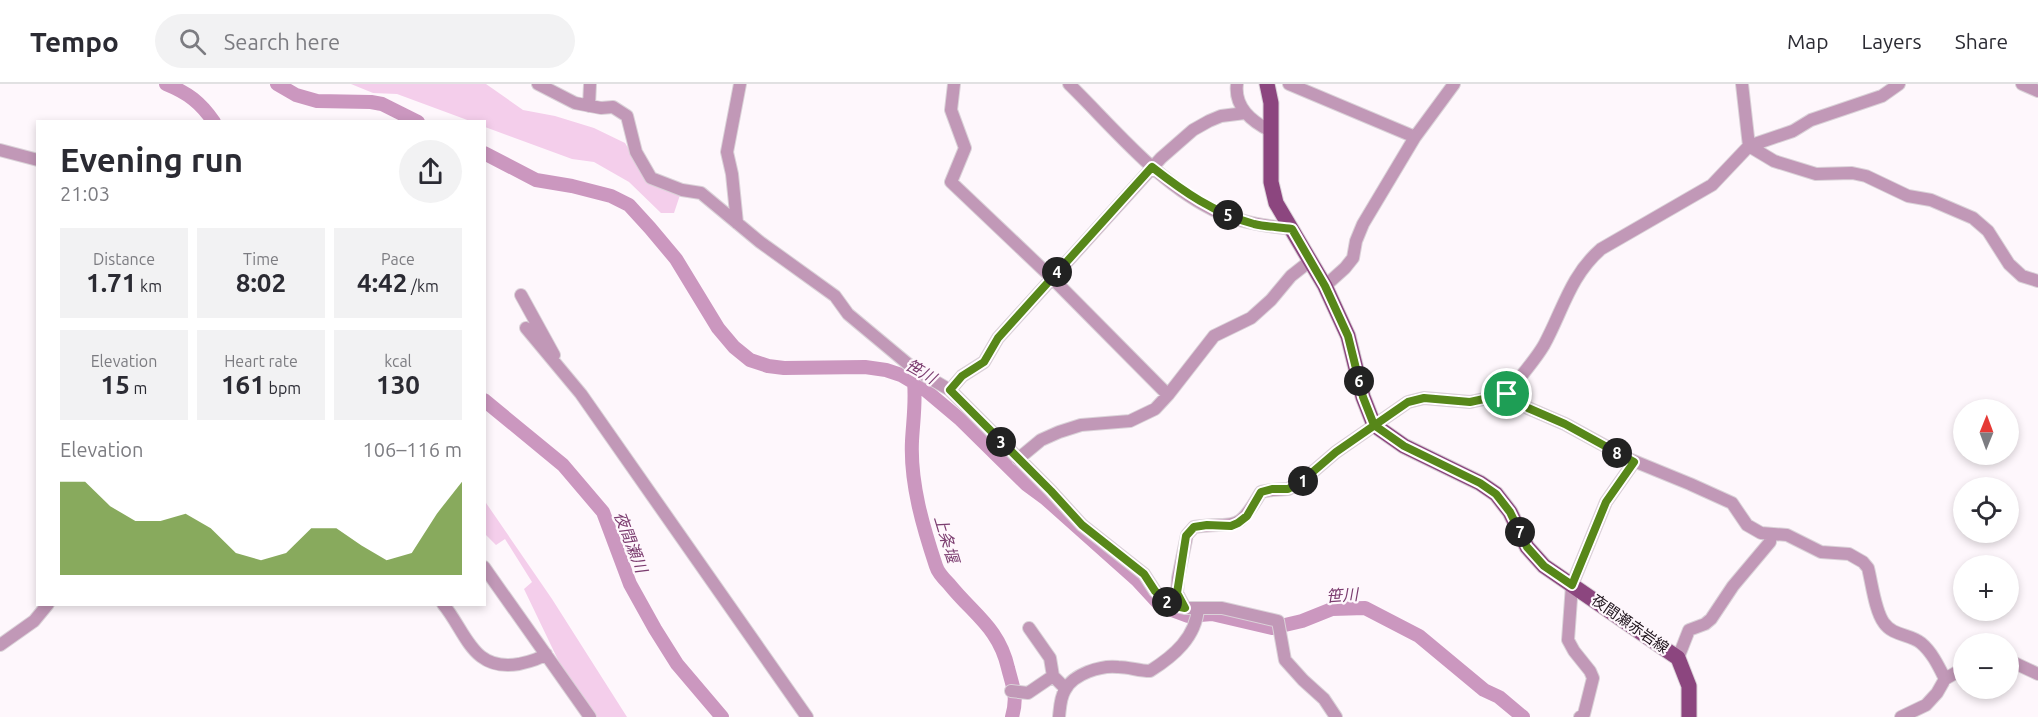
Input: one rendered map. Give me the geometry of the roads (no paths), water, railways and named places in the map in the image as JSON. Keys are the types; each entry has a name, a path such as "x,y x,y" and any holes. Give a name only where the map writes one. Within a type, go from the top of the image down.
{"main road":[{"path":"1267,84 1271,103 1271,182 1276,203 1325,286 1348,336 1363,397 1374,425"},
{"name":"夜間瀬赤岩線","path":"1374,425 1404,446 1480,483 1496,494 1510,512 1527,547 1544,566 1678,658 1689,686 1689,717"}],"street":[{"path":"538,84 575,103 613,107 627,116 636,152 651,178 682,190 701,193 737,223 835,296 848,314 914,369 950,390 1082,525 1144,574 1155,591 1170,605 1194,611 1222,608 1279,626 1286,660 1324,699 1336,717"},
{"path":"589,106 590,84"},
{"path":"737,223 732,174 727,152 740,84"},
{"path":"954,84 951,110 965,148 951,182 1052,278 1168,395"},
{"path":"1069,84 1152,167 1191,197 1220,213 1256,225 1292,229"},
{"path":"1236,84 1235,95 1245,112 1259,125 1271,131"},
{"path":"1289,84 1415,137"},
{"path":"1325,286 1353,258 1356,241 1363,224 1415,137 1454,84"},
{"path":"1742,84 1749,146"},
{"path":"1194,611 1177,593 1186,536 1194,527 1231,526 1238,523 1247,516 1261,492 1288,489 1301,482 1336,452 1408,402 1424,398 1470,402 1507,394 1543,346 1586,262 1601,249 1712,185 1749,146 1793,131 1811,120 1882,96 1899,84"},
{"path":"2022,84 2038,91"},
{"path":"950,390 962,376 984,362 998,338 1152,167 1193,130 1221,116 1245,112"},
{"path":"1749,146 1774,160 1816,174 1852,173 1866,176 1908,196 1931,201 1973,218 1988,231 2009,264 2022,276 2038,281"},
{"path":"0,150 36,159"},
{"path":"1018,459 1041,440 1059,432 1081,425 1130,421 1155,409 1214,336 1251,318 1271,300 1291,276 1310,261"},
{"path":"521,295 548,342 559,367"},
{"path":"526,328 581,394 807,717"},
{"path":"1507,394 1528,408 1565,424 1634,462 1732,503 1747,525 1761,533 1787,535 1821,552 1848,554 1863,562 1868,568 1880,617 1885,625 1921,643 1945,679"},
{"path":"1580,717 1584,714 1593,678 1568,640 1572,585 1606,502 1634,462"},
{"path":"1678,658 1689,630 1711,619 1733,586 1770,542 1770,534"},
{"path":"486,570 590,717"},
{"path":"0,645 34,621 46,606"},
{"path":"444,606 470,646 486,661 508,666 533,661 546,654"},
{"path":"1059,717 1060,702 1065,688 1080,675 1100,668 1118,667 1150,671 1169,659 1186,641 1194,611"},
{"path":"1029,628 1050,658 1053,676 1065,688"},
{"path":"2019,665 2038,674"},
{"path":"1902,717 1926,705 1937,693 1945,679 1953,674"},
{"path":"1016,692 1028,693 1053,676"}],"waterway":[{"name":"夜間瀬川","path":"166,84 193,99 212,120"},
{"name":"笹川","path":"277,84 296,95 317,101 382,104 414,120"},
{"name":"笹川","path":"486,154 536,180 611,196 629,205 676,259 718,328 734,347 750,360 784,368 865,367 886,370 901,375 923,388 961,420 1026,484 1045,498 1137,580 1161,606 1188,616 1212,614 1272,628 1302,621 1332,609 1365,608 1419,636 1484,690 1499,697 1523,717"},
{"name":"上条堰","path":"914,382 913,473 926,536 940,573 999,642 1014,692 1015,703 1012,717"},
{"name":"夜間瀬川","path":"486,402 563,465 603,512 630,584 655,629 677,664 722,717"}]}
